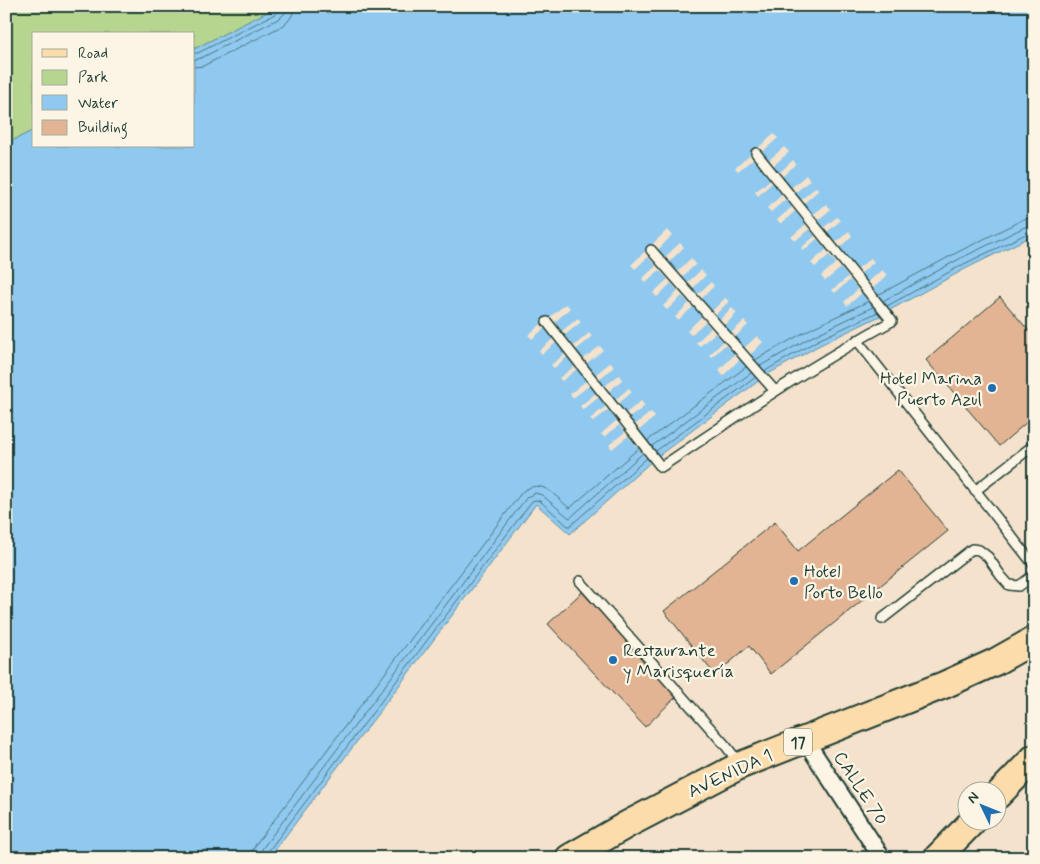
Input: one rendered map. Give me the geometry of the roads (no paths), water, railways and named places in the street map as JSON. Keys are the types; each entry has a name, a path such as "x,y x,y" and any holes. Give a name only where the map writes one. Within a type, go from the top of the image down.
{"main road":[{"name":"AVENIDA 1","path":"569,858 628,824 741,766 944,685 995,662 1034,640"},
{"path":"1008,785 1034,758"},
{"path":"937,858 962,832"}],"street":[{"name":"CALLE 70","path":"805,740 882,858"}],"lane":[{"path":"547,322 660,467 775,391 857,340 892,321 756,153"},
{"path":"651,250 775,391"},
{"path":"857,340 1034,565"},
{"path":"975,491 1034,445"},
{"path":"882,619 972,549 979,550 988,557 1009,585 1019,586 1034,575"},
{"path":"580,581 726,746 741,766"}],"water":[{"path":"279,6 1034,6 1034,235 967,268 882,315 820,345 768,374 654,459 570,534 536,504 269,858 6,858 6,144 32,131 32,148 195,148 195,48"}],"place":[{"name":"Hotel Marina Puerto Azul","path":"992,388"},
{"name":"Hotel Porto Bello","path":"794,581"},
{"name":"Restaurante y Marisquería","path":"613,660"}]}
